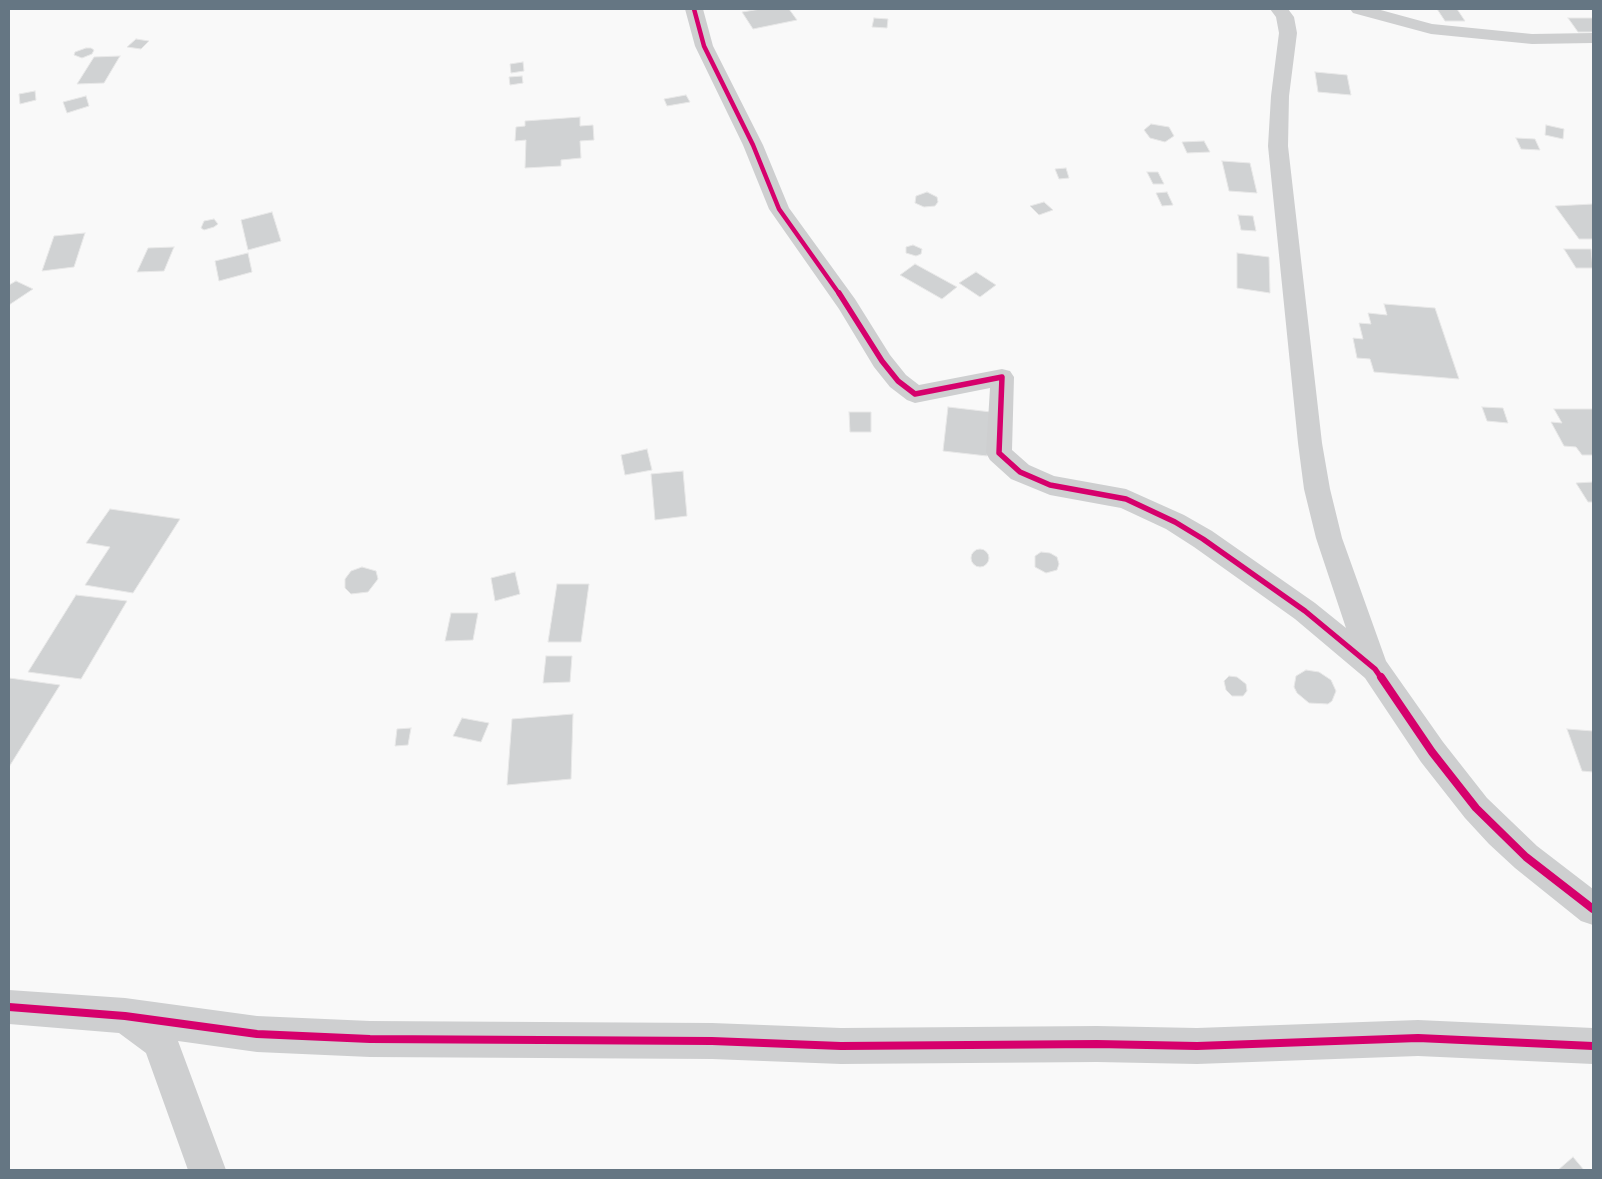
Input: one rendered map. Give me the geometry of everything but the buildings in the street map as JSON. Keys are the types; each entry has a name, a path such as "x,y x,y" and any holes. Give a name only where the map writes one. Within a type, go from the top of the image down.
{"street":[{"path":"694,9 704,46 753,145 779,209 847,304 882,361 898,381 915,394 1002,376 999,454 1020,472 1050,485 1126,499 1175,522 1204,539 1304,611 1374,669"},
{"path":"1279,9 1285,17 1288,33 1280,96 1278,146 1313,461 1317,488 1329,538 1374,669 1410,722 1476,808 1526,857 1593,909"},
{"path":"1359,9 1432,29 1532,40 1593,38"},
{"path":"9,1006 125,1016 257,1034 370,1039 712,1041 841,1046 1097,1044 1196,1046 1418,1038 1593,1046"},
{"path":"125,1016 160,1041 207,1170"}],"cycle path":[{"path":"694,9 704,46 753,145 779,209 847,304 882,361 898,381 915,394 1002,377 999,453 1020,472 1050,485 1126,499 1175,522 1203,539 1305,611 1375,669 1432,752 1476,808 1500,833 1526,857 1593,909"},
{"path":"9,1007 125,1016 257,1034 370,1039 712,1041 841,1046 1097,1044 1197,1046 1418,1038 1593,1046"}]}
